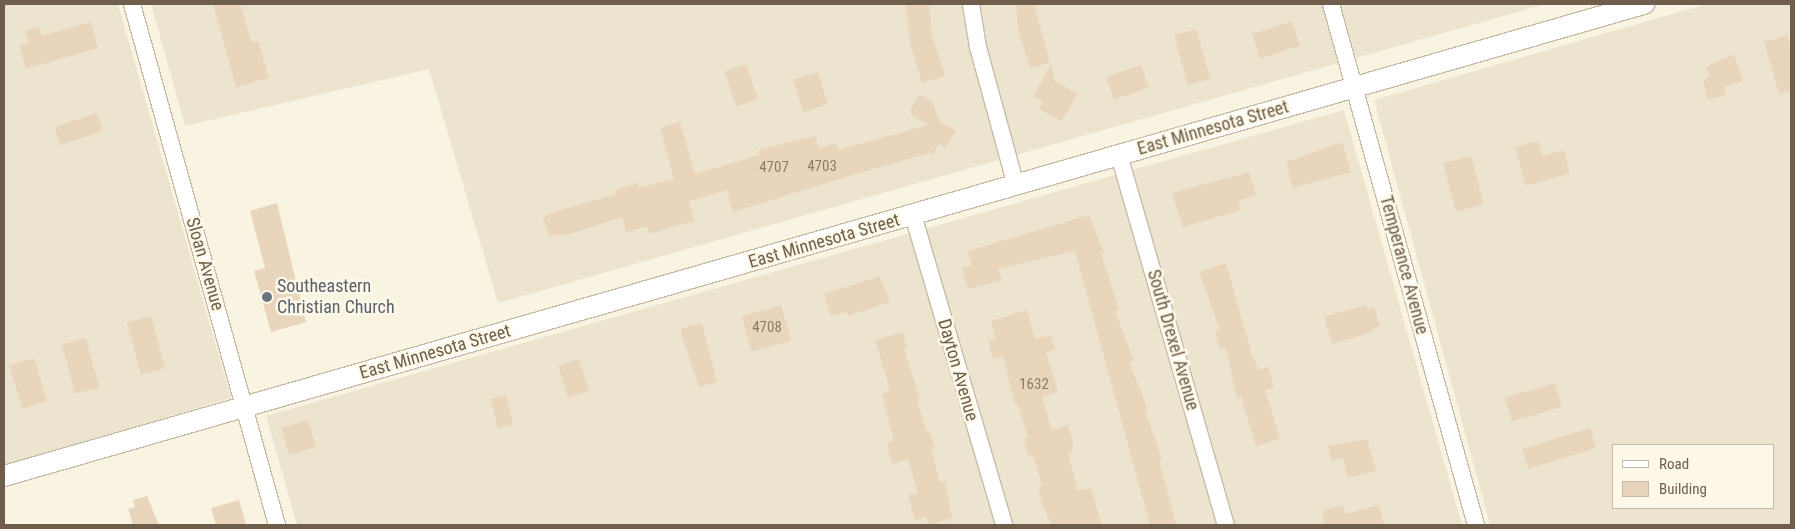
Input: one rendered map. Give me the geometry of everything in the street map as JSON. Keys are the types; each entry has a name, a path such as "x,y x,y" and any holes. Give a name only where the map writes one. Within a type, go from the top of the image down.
{"street":[{"name":"Sloan Avenue","path":"132,4 278,525"},
{"path":"971,4 978,47 1016,186"},
{"name":"Temperance Avenue","path":"1331,4 1476,525"},
{"name":"East Minnesota Street","path":"4,476 1644,4"},
{"name":"South Drexel Avenue","path":"1119,155 1226,525"},
{"name":"Dayton Avenue","path":"913,215 1004,525"}],"shaded area":[{"path":"4,4 118,4 231,398 4,466"},
{"path":"151,4 1545,4 498,303 429,69 185,126"},
{"path":"1707,4 1791,4 1791,525 1490,525 1374,100"},
{"path":"1344,110 1462,525 297,525 266,416"}],"building":[{"path":"213,4 240,4 252,43 258,41 269,78 236,87"},
{"path":"906,4 929,4 932,35 945,76 922,83 910,43"},
{"path":"1016,4 1034,4 1050,63 1030,68 1018,29"},
{"path":"1292,21 1300,46 1260,59 1252,34"},
{"path":"91,22 98,48 26,69 19,45 29,43 25,31 39,27 42,36"},
{"path":"1196,29 1210,79 1188,85 1174,35"},
{"path":"1787,35 1791,51 1791,91 1779,94 1764,42"},
{"path":"1734,54 1743,81 1724,87 1726,95 1708,100 1703,80 1710,77 1706,67"},
{"path":"746,64 758,99 736,106 724,71"},
{"path":"1051,65 1055,81 1078,94 1061,121 1039,109 1043,102 1033,96"},
{"path":"1141,65 1149,88 1114,100 1106,77"},
{"path":"818,72 828,105 803,112 793,80"},
{"path":"920,94 933,103 940,122 956,130 945,148 939,144 932,155 929,153 733,212 727,190 689,201 694,221 649,234 647,226 626,232 622,217 570,234 549,236 543,218 551,213 616,194 615,190 638,183 639,188 674,179 660,128 680,122 695,174 760,155 758,150 815,136 819,148 836,143 838,150 928,125 912,115 910,110"},
{"path":"97,113 103,131 60,145 54,127"},
{"path":"1538,141 1542,156 1564,150 1570,173 1526,186 1515,147"},
{"path":"1342,142 1351,172 1293,188 1286,162"},
{"path":"1471,156 1484,204 1456,212 1443,164"},
{"path":"1249,172 1256,195 1238,201 1241,210 1183,227 1172,193"},
{"path":"277,203 306,322 271,332 254,271 265,268 250,211"},
{"path":"1089,215 1104,253 1101,253 1119,310 1115,311 1134,361 1129,362 1148,409 1145,410 1162,459 1159,460 1176,525 1150,525 1075,251 998,269 1002,280 968,289 962,268 972,265 968,251"},
{"path":"1226,263 1252,355 1259,370 1268,367 1274,387 1265,390 1280,439 1256,446 1241,397 1237,398 1226,348 1220,349 1215,331 1220,330 1199,272"},
{"path":"880,276 890,302 848,316 847,312 831,316 824,294"},
{"path":"781,305 791,341 752,352 742,316"},
{"path":"1366,305 1367,309 1374,307 1380,326 1372,328 1373,332 1332,344 1324,317"},
{"path":"1027,310 1035,339 1051,335 1055,350 1046,352 1058,392 1042,397 1052,430 1068,425 1073,443 1072,452 1068,454 1078,491 1091,488 1102,525 1052,525 1043,506 1038,487 1042,486 1033,455 1028,456 1024,439 1028,437 1018,404 1015,405 1003,356 993,359 988,341 996,339 991,321"},
{"path":"151,316 165,368 141,375 127,322"},
{"path":"702,323 717,382 699,387 681,334 682,328"},
{"path":"903,332 907,348 904,349 920,399 917,400 927,433 930,432 935,449 931,450 940,483 945,481 952,518 928,525 926,517 915,520 908,495 918,493 908,459 892,464 887,444 894,440 882,395 890,390 875,340"},
{"path":"86,338 99,387 75,394 62,344"},
{"path":"34,358 47,401 22,409 9,366"},
{"path":"579,359 589,392 568,398 558,365"},
{"path":"1555,383 1562,407 1512,421 1505,397"},
{"path":"506,395 513,424 498,428 490,399"},
{"path":"308,420 316,447 289,455 281,428"},
{"path":"1590,428 1596,448 1528,469 1522,449"},
{"path":"1367,439 1376,471 1348,478 1343,458 1332,461 1328,446"},
{"path":"147,496 159,525 133,525 128,509 135,507 133,500"},
{"path":"239,500 246,525 216,525 211,508"},
{"path":"1343,505 1345,514 1379,505 1384,525 1323,525 1324,510"}],"place":[{"name":"Southeastern Christian Church","path":"267,297"}]}
